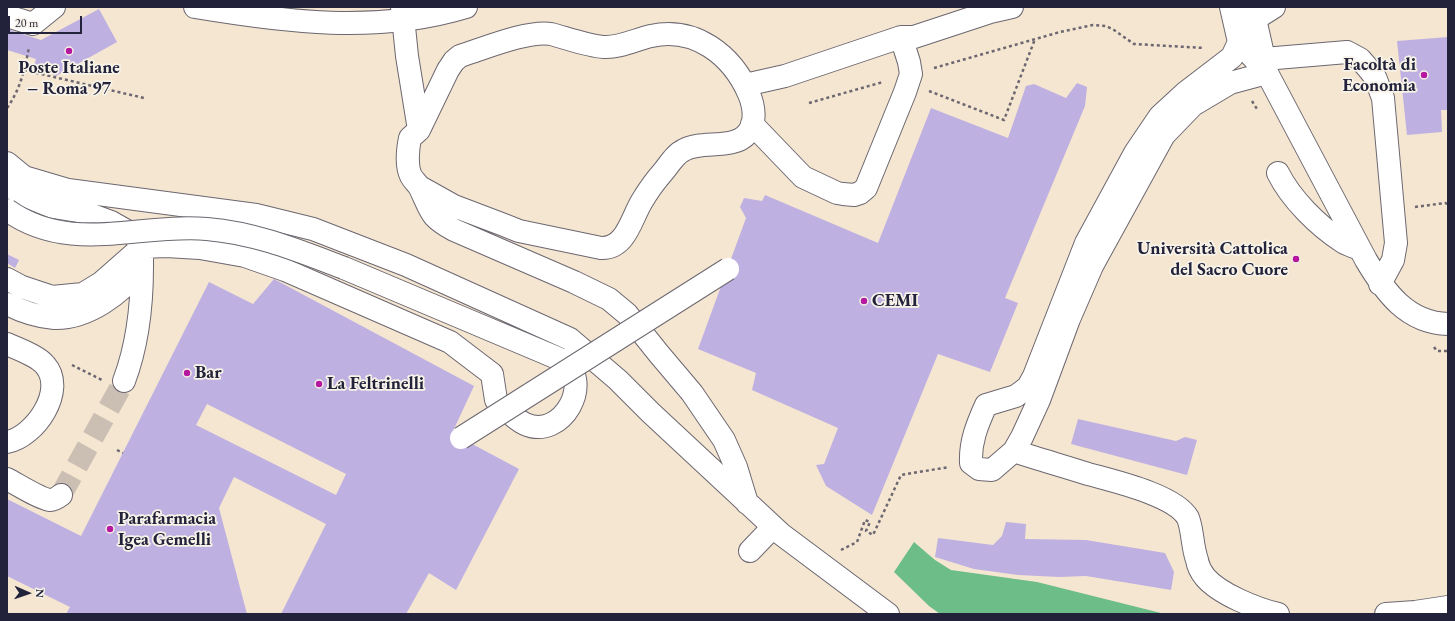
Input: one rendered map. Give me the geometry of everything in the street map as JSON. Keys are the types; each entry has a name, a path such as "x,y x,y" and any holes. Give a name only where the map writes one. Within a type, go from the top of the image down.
{"street":[{"path":"7,16 33,24 54,7"},
{"path":"195,7 270,18 332,24 402,13 448,12 466,7"},
{"path":"901,37 913,25 967,7"},
{"path":"745,85 785,76 901,37 914,36 1012,7"},
{"path":"1231,7 1239,42 1266,66"},
{"path":"1274,7 1254,13 1266,66 1360,249 1380,284 1399,305 1411,314 1431,322 1448,324"},
{"path":"402,13 407,56 419,130"},
{"path":"420,187 454,206 519,231 601,248 608,248 621,240 641,202 682,150 693,146 738,140 747,135 752,124 752,103 745,85 733,66 716,50 701,42 681,35 664,33 604,47 551,34 538,33 460,56 448,70 419,130 410,138 408,153 410,175 420,187 428,208 441,223 609,299 628,314 692,393 724,440 736,467 747,503"},
{"path":"752,124 803,177 837,193 854,195 860,193 866,188 911,74 909,62 901,37"},
{"path":"1239,42 1232,57 1185,93 1160,116 1135,153 1086,243 1034,376 1028,387 1016,396 986,405 975,429 970,450 971,463 979,469 992,470 1014,451 1039,400 1069,319 1092,266 1164,135 1193,105 1230,83 1266,66 1347,52 1360,59 1375,77 1384,98 1396,243 1393,260 1380,284"},
{"path":"7,163 24,177 68,190 256,215 313,229 406,266 570,339 618,380 651,413 781,534 888,614"},
{"path":"1278,173 1285,186 1300,205 1343,242 1360,249"},
{"path":"7,184 21,194 53,207 84,212 111,222 134,235 142,257 142,297 140,319 130,364 124,381"},
{"path":"7,210 34,225 69,234 99,235 142,230 180,228 207,229 252,235 278,243 344,268 562,360 569,367 575,383 575,390 569,408 562,417 548,425 528,425 517,419 496,400 492,374 450,342 285,270 245,256 200,248 166,246 142,257 83,294 52,297 22,287 7,279"},
{"path":"7,304 23,312 54,318 83,313 104,302 127,285 142,257"},
{"path":"462,438 728,269"},
{"path":"7,344 37,358 45,364 52,380 50,398 37,424 22,436 7,442"},
{"path":"1014,451 1145,491 1174,504 1185,513 1188,518 1197,561 1205,576 1216,586 1229,594 1262,609 1278,614"},
{"path":"7,479 43,498 50,500 56,499 61,495"},
{"path":"750,551 773,527"},
{"path":"1386,614 1415,612 1448,607"}],"path":[{"path":"7,108 14,97 24,70 33,24"},
{"path":"809,103 1060,32 1093,25 1106,26 1134,44 1211,48"},
{"path":"926,90 1004,120 1035,39"},
{"path":"24,70 144,98"},
{"path":"1250,99 1257,110"},
{"path":"1393,209 1446,203 1448,200"},
{"path":"117,450 123,453"},
{"path":"820,562 857,542 865,520 870,522 866,531 873,535 901,475 971,463"}],"green space":[{"path":"914,542 935,560 951,570 1037,582 1165,614 940,614 929,606 894,572"}],"building":[{"name":"Poste Italiane – Roma 97","path":"99,9 117,42 56,76 34,66 36,59 7,50 7,29 41,40"},
{"name":"Facoltà di Economia","path":"1448,37 1448,110 1441,110 1442,132 1407,135 1397,41"},
{"name":"CEMI","path":"1077,83 1087,87 1085,106 1005,298 1018,303 990,372 938,354 872,515 826,486 816,465 824,464 838,428 752,390 756,373 698,349 746,218 740,207 744,198 762,201 765,195 878,243 931,108 1008,138 1026,86 1034,84 1066,98"},
{"path":"7,254 19,260 15,268 7,263"},
{"path":"274,279 474,386 454,429 461,438 519,469 456,590 429,573 406,614 281,614 326,524 234,477 219,508 247,614 66,614 70,607 7,576 7,499 81,536 209,282 253,304","holes":["207,404 346,474 336,495 196,425"]},
{"path":"1078,419 1176,441 1185,437 1197,440 1187,475 1071,444"},
{"path":"1006,522 1026,524 1025,539 1086,540 1165,553 1174,572 1171,590 1086,576 1059,577 1018,575 974,569 935,557 938,538 993,545 1002,536"}],"tunnel":[{"path":"61,495 124,381"}],"place":[{"name":"Poste Italiane – Roma 97","path":"69,51"},
{"name":"Facoltà di Economia","path":"1424,75"},
{"name":"Università Cattolica del Sacro Cuore","path":"1296,259"},
{"name":"CEMI","path":"864,301"},
{"name":"Bar","path":"187,373"},
{"name":"La Feltrinelli","path":"319,384"},
{"name":"Parafarmacia Igea Gemelli","path":"110,529"}]}
